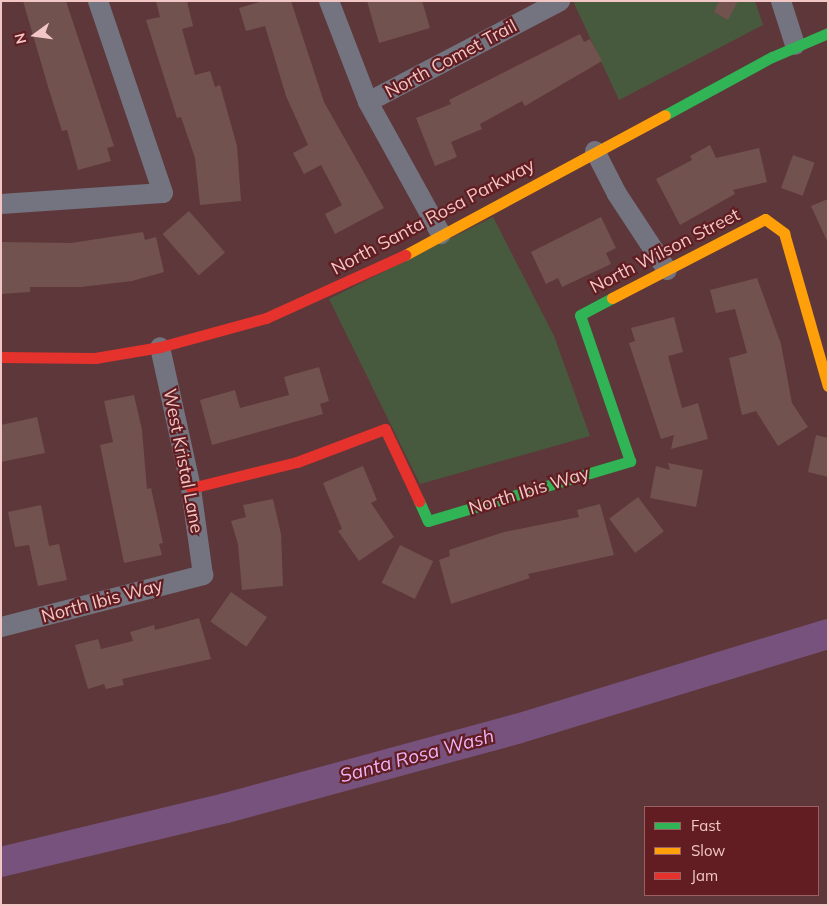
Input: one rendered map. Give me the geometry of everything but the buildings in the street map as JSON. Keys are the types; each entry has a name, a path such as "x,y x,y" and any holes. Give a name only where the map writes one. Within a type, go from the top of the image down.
{"street":[{"path":"1,204 163,193 98,1"},
{"path":"329,1 368,102 442,234"},
{"name":"North Comet Trail","path":"368,102 560,1"},
{"path":"781,1 795,45"},
{"name":"North Santa Rosa Parkway","path":"1,357 95,358 160,347 266,318 368,274 795,45 828,32"},
{"path":"595,151 617,194 667,270"},
{"name":"North Wilson Street","path":"630,461 580,315 766,219 784,232 828,386"},
{"name":"West Kristal Lane","path":"160,347 191,488 203,575"},
{"name":"North Ibis Way","path":"191,488 297,462 386,429 428,522 630,461"},
{"name":"North Ibis Way","path":"1,628 203,575"}],"green space":[{"path":"573,1 755,1 763,25 619,100"},
{"path":"493,217 554,336 590,436 420,484 329,299"}],"waterway":[{"name":"Santa Rosa Wash","path":"1,862 226,808 517,729 828,634"}],"traffic: fast":[{"path":"665,115 772,57 828,33"},
{"path":"419,501 428,521 630,461 580,315 612,298"}],"traffic: slow":[{"path":"405,255 665,115"},
{"path":"612,298 765,219 784,233 828,386"}],"traffic: jam":[{"path":"1,357 95,358 160,347 266,318 405,255"},
{"path":"191,488 297,462 385,429 419,501"}]}
